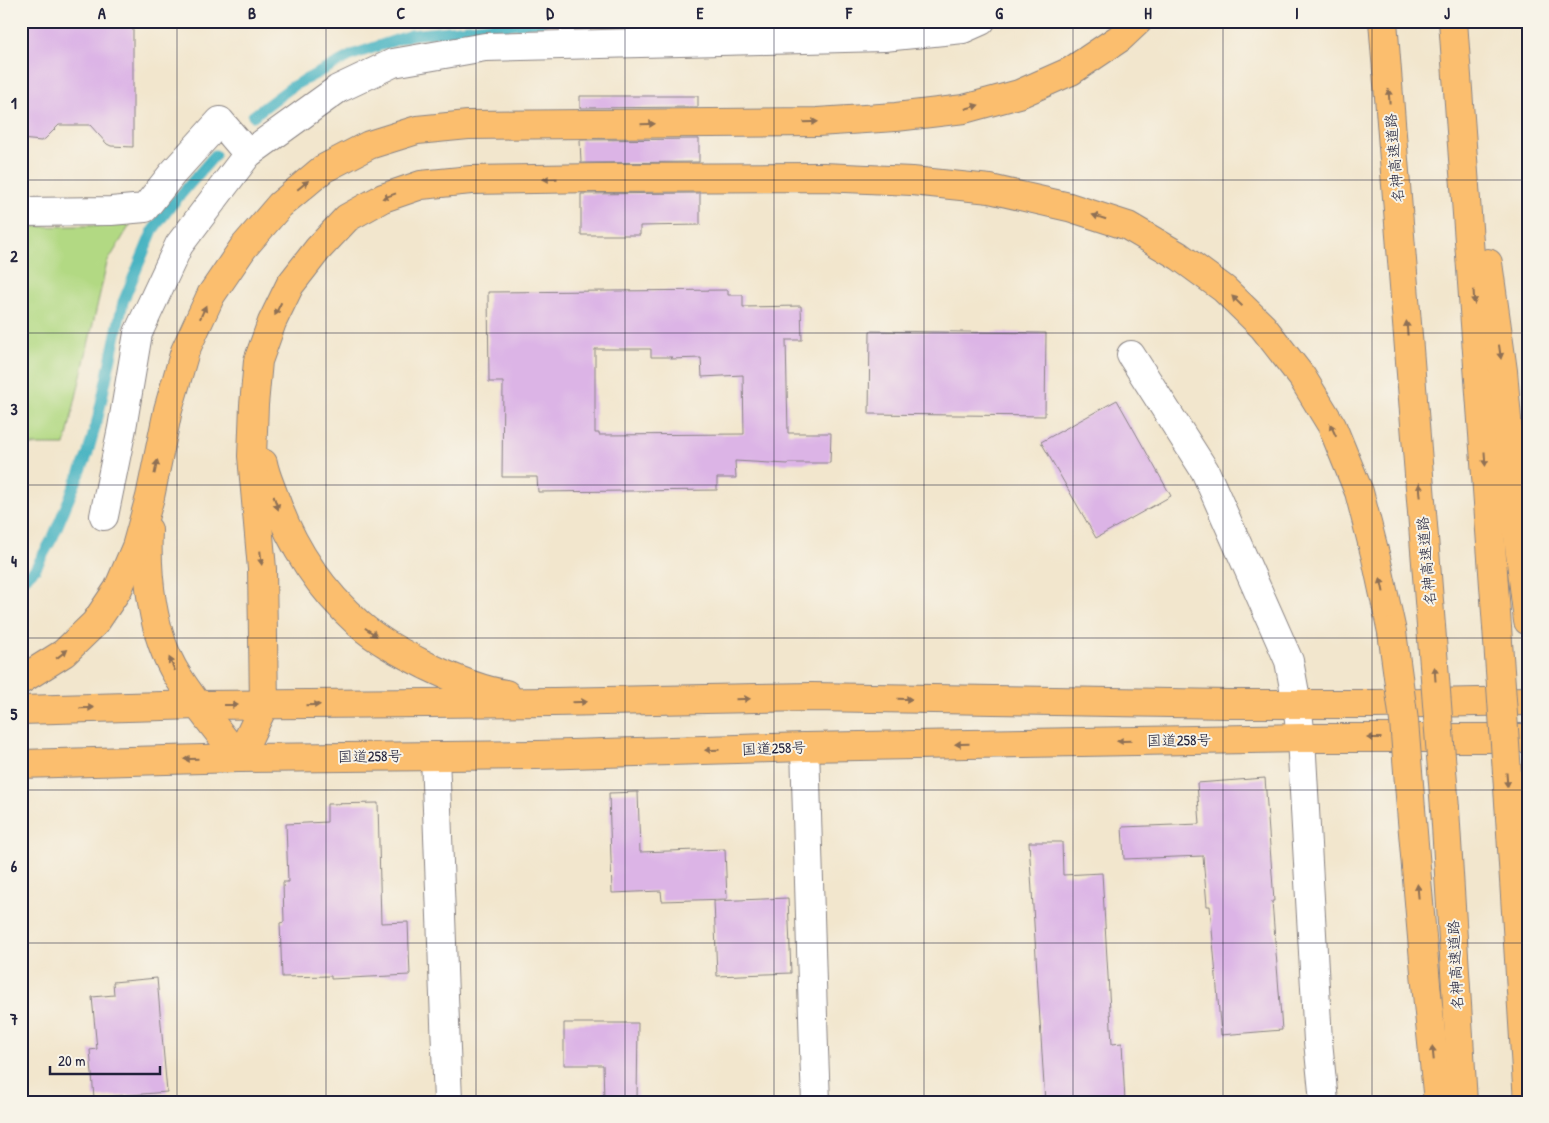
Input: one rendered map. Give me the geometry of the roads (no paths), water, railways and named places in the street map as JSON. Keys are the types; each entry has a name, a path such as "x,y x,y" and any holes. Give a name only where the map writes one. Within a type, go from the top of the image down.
{"highway":[{"path":"21,680 64,653 95,622 118,589 136,547 150,497 168,410 186,351 211,295 243,248 280,205 323,169 369,145 417,130 468,125 817,122 896,117 964,109 1019,94 1071,71 1120,38 1138,21"},
{"name":"名神高速道路","path":"1383,21 1445,810 1463,1102"},
{"path":"1454,24 1503,370 1514,502 1528,621"},
{"path":"1454,24 1498,627 1528,1102"},
{"path":"150,497 147,551 151,598 160,636 176,674 239,758 264,705 262,569 252,456 258,361 272,322 290,286 318,248 347,218 383,198 421,185 470,180 823,177 912,181 990,189 1069,207 1128,226 1179,256 1224,288 1263,327 1302,377 1332,426 1359,492 1392,632 1404,721 1438,1102"},
{"path":"254,405 264,468 280,515 300,554 326,591 360,625 399,652 445,674 493,692 554,702"},
{"path":"21,710 199,705 554,702 812,697 1218,704 1376,704 1528,701"},
{"name":"国道258号","path":"21,764 239,758 537,755 805,747 1301,738 1528,738"}],"street":[{"path":"104,516 122,428 138,334 179,245 248,154 338,89 393,63 485,47 587,33 884,37 963,29 981,21"},
{"path":"21,212 111,211 146,208 172,174 220,121 248,154"},
{"path":"1131,355 1205,471 1289,661 1301,738 1318,1041 1324,1102"},
{"path":"805,747 816,1102"},
{"path":"435,756 448,1102"}],"waterway":[{"path":"253,116 293,86 352,55 411,35 544,21"},
{"path":"21,582 35,569 53,537 87,456 98,417 123,302 153,230 215,155"}]}
